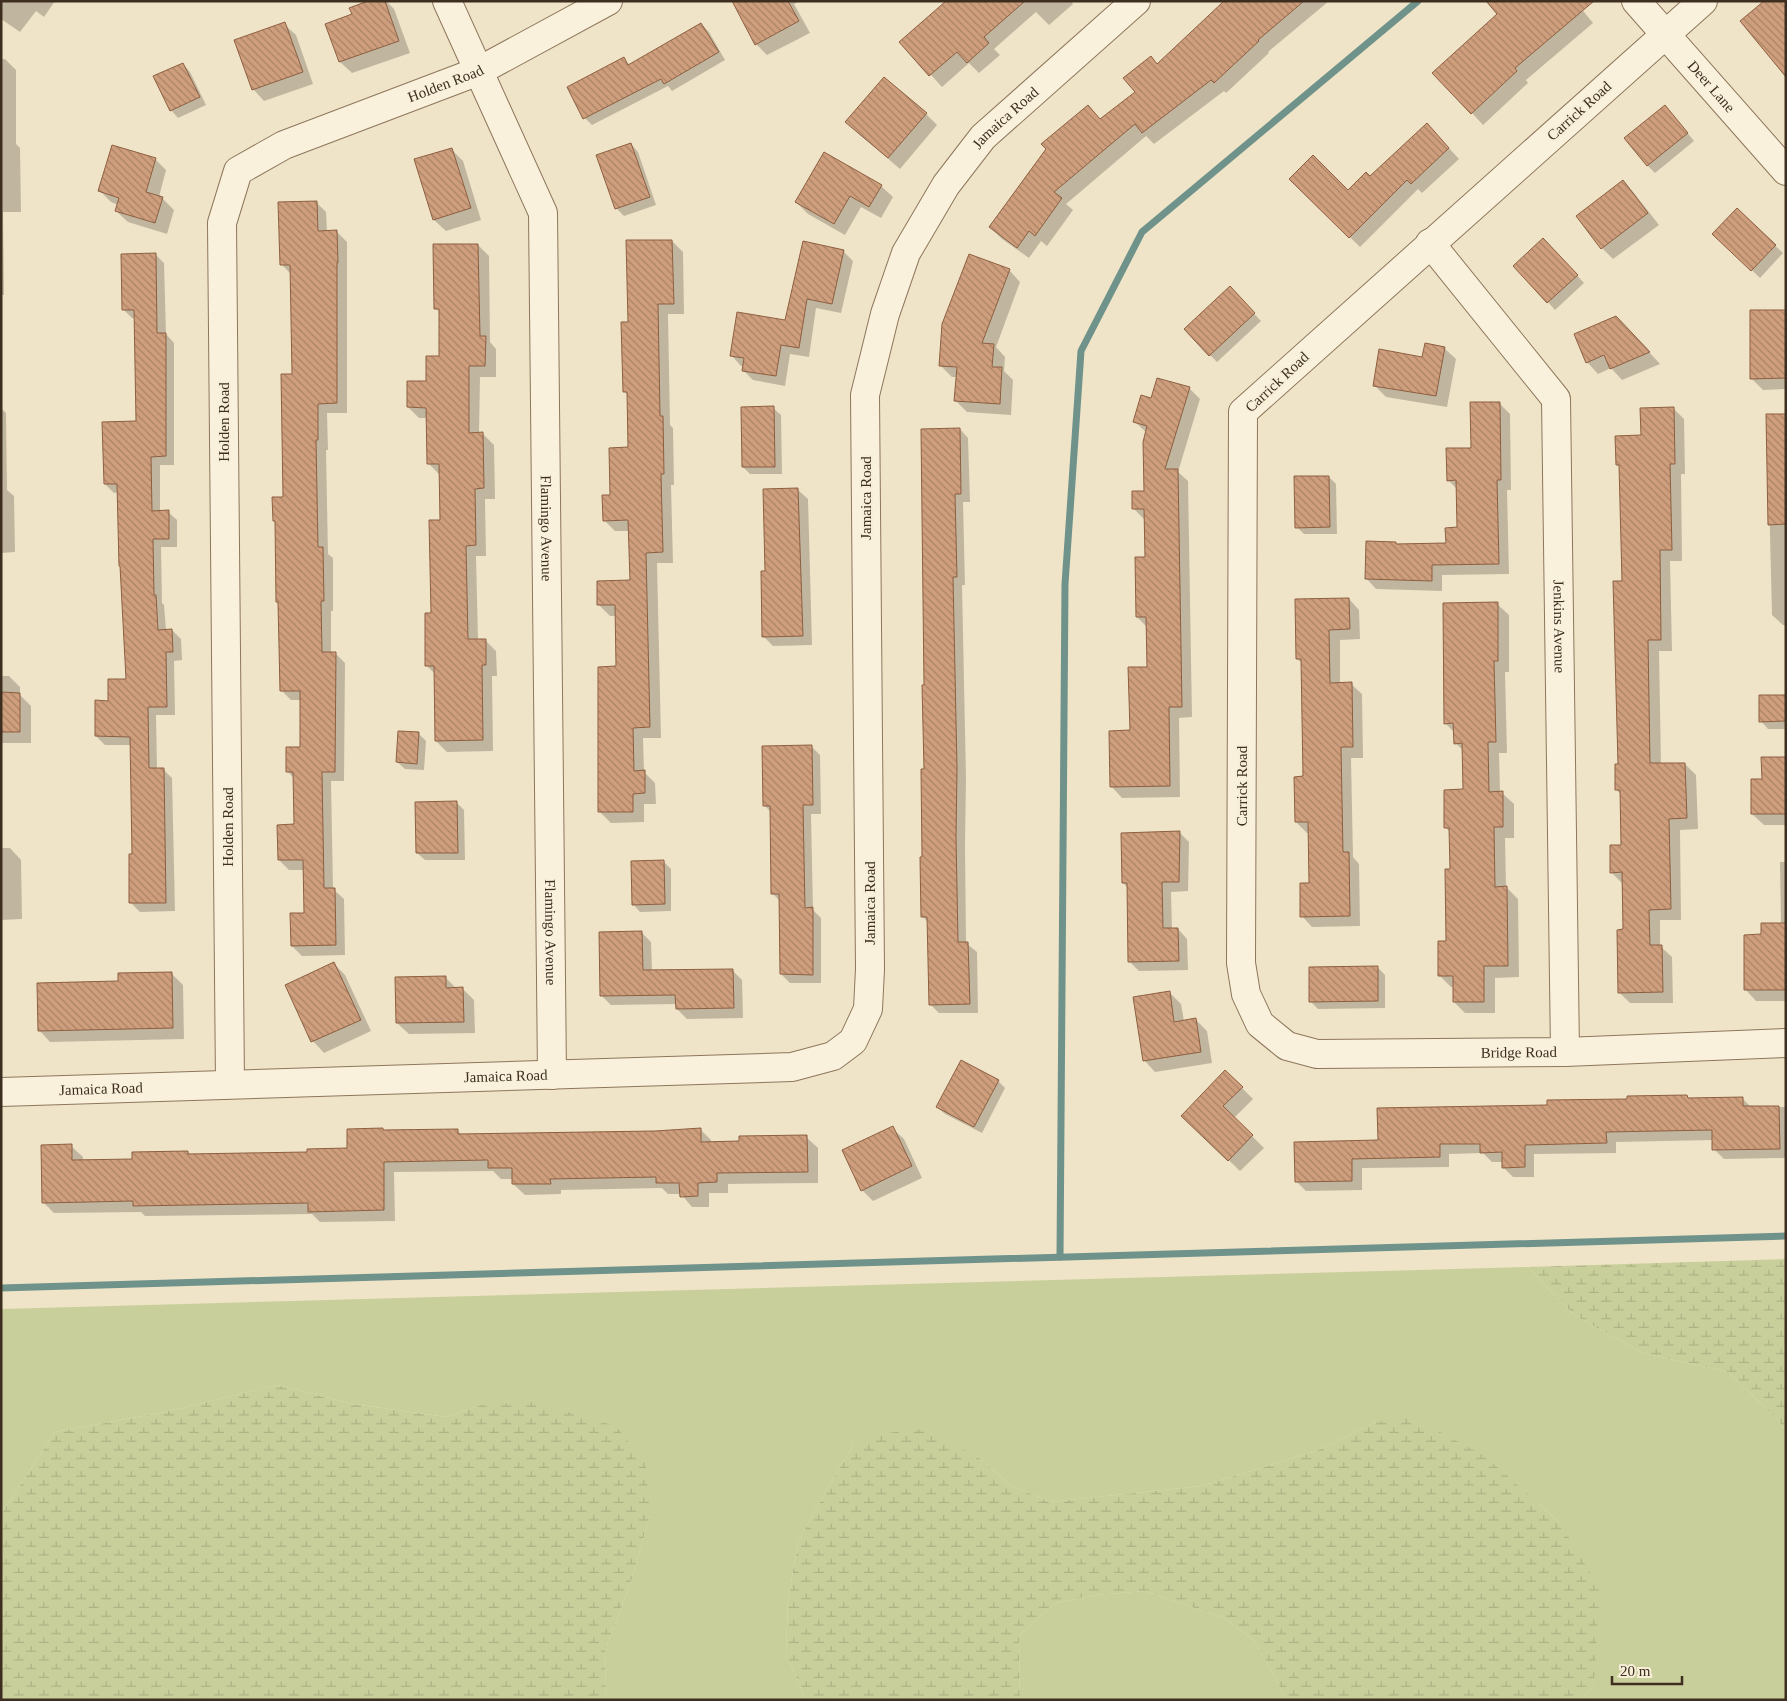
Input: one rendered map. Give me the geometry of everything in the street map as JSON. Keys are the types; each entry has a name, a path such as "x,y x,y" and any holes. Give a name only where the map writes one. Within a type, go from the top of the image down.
{"street":[{"name":"Flamingo Avenue","path":"447,1 543,213 552,1075"},
{"name":"Holden Road","path":"230,1084 222,223 238,171 284,145 479,71 608,1"},
{"name":"Jamaica Road","path":"1,1092 792,1067 833,1056 853,1041 868,1010 870,969 866,395 885,314 906,252 946,185 982,137 1136,1"},
{"name":"Deer Lane","path":"1636,1 1786,172"},
{"name":"Carrick Road","path":"1260,1024 1246,994 1242,963 1242,412 1703,1"},
{"name":"Jenkins Avenue","path":"1430,243 1556,399 1565,1052"},
{"name":"Bridge Road","path":"1260,1024 1286,1046 1316,1054 1565,1052 1786,1044"}],"green space":[{"path":"1786,1259 1786,1432 1778,1420 1728,1372 1643,1353 1574,1315 1528,1267"},
{"path":"1528,1267 1574,1315 1643,1353 1728,1372 1778,1420 1786,1432 1786,1700 1582,1700 1594,1685 1560,1523 1540,1505 1376,1422 1316,1451 1201,1486 1050,1502 1010,1485 977,1456 854,1444 798,1542 788,1600 786,1654 806,1700 606,1700 605,1650 630,1585 650,1516 481,1405 447,1417 353,1404 278,1385 165,1412 55,1432 1,1514 1,1309"},
{"path":"278,1385 353,1404 447,1417 481,1405 533,1402 616,1426 646,1465 650,1516 630,1585 605,1650 606,1700 1,1700 1,1514 55,1432 165,1412"},
{"path":"1412,1417 1485,1456 1560,1523 1600,1589 1594,1685 1582,1700 1283,1700 1283,1695 1276,1679 1254,1640 1224,1618 1145,1591 1095,1595 1055,1603 1019,1636 1020,1700 806,1700 786,1654 788,1600 798,1542 854,1444 887,1433 923,1429 977,1456 1010,1485 1050,1502 1201,1486 1316,1451 1376,1422"},
{"path":"1145,1591 1224,1618 1254,1640 1276,1679 1283,1695 1283,1700 1020,1700 1019,1636 1055,1603 1095,1595"}],"building":[{"path":"368,1 385,1 399,41 339,62 325,24 352,14 349,8"},
{"path":"732,1 788,1 799,21 755,45"},
{"path":"946,1 1025,1 984,37 989,43 967,63 957,52 929,76 899,42"},
{"path":"1224,1 1304,1 1258,40 1214,83 1211,80 1142,133 1135,124 1054,192 1062,198 1035,236 1029,231 1017,248 989,227 1046,149 1041,144 1088,105 1100,119 1135,92 1123,78 1151,56 1157,64"},
{"path":"1486,1 1594,1 1515,68 1517,71 1471,114 1432,73 1497,14"},
{"path":"1764,1 1786,1 1786,77 1740,21"},
{"path":"285,22 303,72 252,90 234,40"},
{"path":"701,23 719,52 664,84 661,79 583,119 567,87 624,57 628,65"},
{"path":"183,63 200,97 170,111 153,76"},
{"path":"884,77 927,113 888,158 845,122"},
{"path":"1665,105 1688,133 1647,166 1624,138"},
{"path":"1427,123 1449,148 1411,184 1407,180 1349,238 1289,179 1313,155 1348,190 1366,172 1370,176"},
{"path":"631,143 650,197 615,209 596,155"},
{"path":"112,145 156,158 146,192 163,197 155,223 115,211 119,198 98,191"},
{"path":"452,148 471,208 433,220 414,159"},
{"path":"824,152 882,185 869,207 850,196 834,224 795,202"},
{"path":"1623,180 1648,213 1601,249 1576,216"},
{"path":"317,201 318,231 337,230 338,263 337,403 318,404 318,440 316,440 318,547 323,547 324,601 321,601 322,652 336,652 335,772 322,772 324,888 335,888 336,945 291,946 290,913 304,913 303,860 278,860 277,825 294,824 293,772 286,772 286,747 300,747 300,691 280,691 275,521 273,521 272,497 283,497 281,374 292,374 290,265 280,265 278,202"},
{"path":"1737,208 1776,245 1751,271 1712,234"},
{"path":"1543,238 1578,275 1547,303 1513,266"},
{"path":"626,240 672,240 674,304 658,304 660,416 663,416 664,474 661,474 663,552 646,553 650,727 633,728 634,771 645,770 645,793 633,794 633,812 598,812 598,667 616,666 615,605 597,605 597,581 630,580 628,520 603,521 602,495 610,495 609,448 628,447 627,392 623,392 621,322 628,322"},
{"path":"803,241 844,250 832,304 807,299 799,348 781,345 776,376 742,371 744,358 730,356 737,312 785,320"},
{"path":"433,244 478,244 480,336 486,336 485,366 469,366 469,433 483,432 484,488 475,489 476,545 466,546 468,639 486,639 486,665 482,665 483,740 435,741 434,666 425,666 425,613 431,613 429,520 440,520 439,464 427,464 426,408 407,407 407,381 426,381 426,356 439,356 439,309 434,309"},
{"path":"156,253 157,333 166,333 166,456 151,457 152,511 169,510 169,539 153,539 154,595 156,595 158,630 172,629 173,652 166,652 167,707 148,707 149,768 164,768 166,903 129,903 129,854 132,854 130,737 95,736 95,700 108,701 108,679 126,679 119,566 117,484 104,484 102,422 136,421 134,310 122,310 121,254"},
{"path":"969,254 1010,269 982,343 994,344 992,367 1002,367 1000,404 954,401 957,367 939,366 942,324"},
{"path":"1230,286 1255,313 1209,356 1184,329"},
{"path":"1750,310 1786,310 1786,378 1750,379"},
{"path":"1616,316 1650,352 1610,369 1604,355 1586,363 1574,334"},
{"path":"1425,343 1445,347 1436,396 1373,386 1379,349 1422,357"},
{"path":"1157,378 1190,387 1165,469 1178,469 1182,707 1169,707 1170,786 1110,787 1109,731 1130,730 1128,667 1147,667 1146,617 1136,617 1135,557 1145,557 1144,509 1132,509 1132,491 1144,491 1143,442 1147,426 1133,422 1141,395 1151,398"},
{"path":"1470,402 1500,402 1501,480 1497,480 1499,564 1432,565 1432,581 1365,579 1366,541 1396,542 1396,544 1446,543 1445,528 1457,527 1456,480 1447,481 1446,448 1471,448"},
{"path":"774,406 775,467 742,467 741,407"},
{"path":"1674,407 1675,464 1670,464 1672,550 1660,550 1661,640 1648,640 1650,763 1685,763 1687,818 1669,819 1671,909 1649,910 1650,945 1662,945 1663,992 1618,993 1617,930 1623,929 1622,872 1610,873 1610,845 1621,845 1620,790 1615,790 1615,764 1618,764 1613,581 1622,581 1619,465 1616,465 1615,436 1641,435 1640,408"},
{"path":"1766,414 1786,414 1786,524 1768,525"},
{"path":"960,428 961,494 955,494 957,577 953,577 957,768 956,836 958,942 968,942 970,1004 929,1005 927,917 921,917 920,857 922,857 921,769 924,769 921,429"},
{"path":"1294,476 1329,476 1330,527 1295,528"},
{"path":"798,488 803,636 762,637 761,571 765,571 763,489"},
{"path":"1349,598 1350,629 1329,630 1330,683 1352,682 1353,747 1341,747 1343,852 1349,852 1350,916 1300,917 1300,883 1309,883 1308,822 1295,822 1294,777 1303,776 1301,659 1296,659 1295,599"},
{"path":"1498,602 1498,661 1494,661 1496,742 1488,742 1489,792 1503,791 1503,827 1494,827 1495,887 1507,886 1508,966 1484,966 1484,1002 1453,1002 1453,976 1438,976 1438,941 1446,941 1445,869 1450,869 1449,828 1444,828 1444,790 1463,789 1462,743 1454,744 1453,723 1444,724 1443,603"},
{"path":"1,692 20,693 20,732 1,732"},
{"path":"1759,695 1786,695 1786,721 1759,722"},
{"path":"398,731 419,732 417,764 396,762"},
{"path":"812,745 813,805 803,805 805,908 813,907 813,975 780,974 779,894 771,894 770,806 763,806 762,746"},
{"path":"1761,757 1786,757 1786,814 1751,814 1751,779 1762,779"},
{"path":"457,801 458,853 416,853 415,802"},
{"path":"1180,831 1179,882 1162,882 1163,928 1178,928 1179,961 1128,962 1127,883 1122,883 1121,833"},
{"path":"664,860 665,904 632,905 631,861"},
{"path":"1761,923 1786,923 1786,990 1744,990 1744,935 1761,934"},
{"path":"642,931 643,970 733,969 734,1008 676,1009 675,995 600,996 599,932"},
{"path":"334,962 361,1020 311,1042 285,985"},
{"path":"1378,966 1378,1001 1309,1002 1309,967"},
{"path":"172,972 173,1028 38,1031 37,983 118,981 118,973"},
{"path":"446,976 446,988 463,987 464,1022 396,1023 395,977"},
{"path":"1170,991 1174,1022 1196,1018 1201,1052 1143,1061 1133,997"},
{"path":"961,1060 999,1080 974,1127 936,1107"},
{"path":"1225,1070 1243,1087 1223,1106 1253,1135 1228,1161 1181,1116"},
{"path":"1687,1095 1688,1098 1743,1097 1743,1106 1779,1106 1780,1149 1712,1150 1712,1130 1606,1132 1607,1143 1525,1145 1525,1167 1502,1168 1502,1152 1480,1153 1480,1144 1440,1144 1440,1157 1352,1159 1352,1181 1295,1182 1294,1142 1378,1140 1377,1108 1547,1105 1547,1100 1627,1099 1627,1096"},
{"path":"893,1126 912,1166 861,1191 842,1150"},
{"path":"383,1128 383,1130 458,1129 458,1134 655,1131 701,1128 701,1142 739,1141 739,1136 807,1135 808,1172 717,1173 717,1182 698,1183 698,1196 680,1197 679,1183 656,1183 656,1177 550,1179 551,1184 512,1184 512,1168 488,1168 488,1160 384,1162 384,1210 308,1212 308,1203 133,1206 133,1201 42,1203 41,1145 72,1144 72,1160 132,1159 132,1152 188,1151 188,1154 307,1152 307,1149 347,1148 347,1129"}],"waterway":[{"path":"1060,1257 1065,584 1081,351 1142,232 1418,1"},
{"path":"1,1288 1786,1236"}]}
